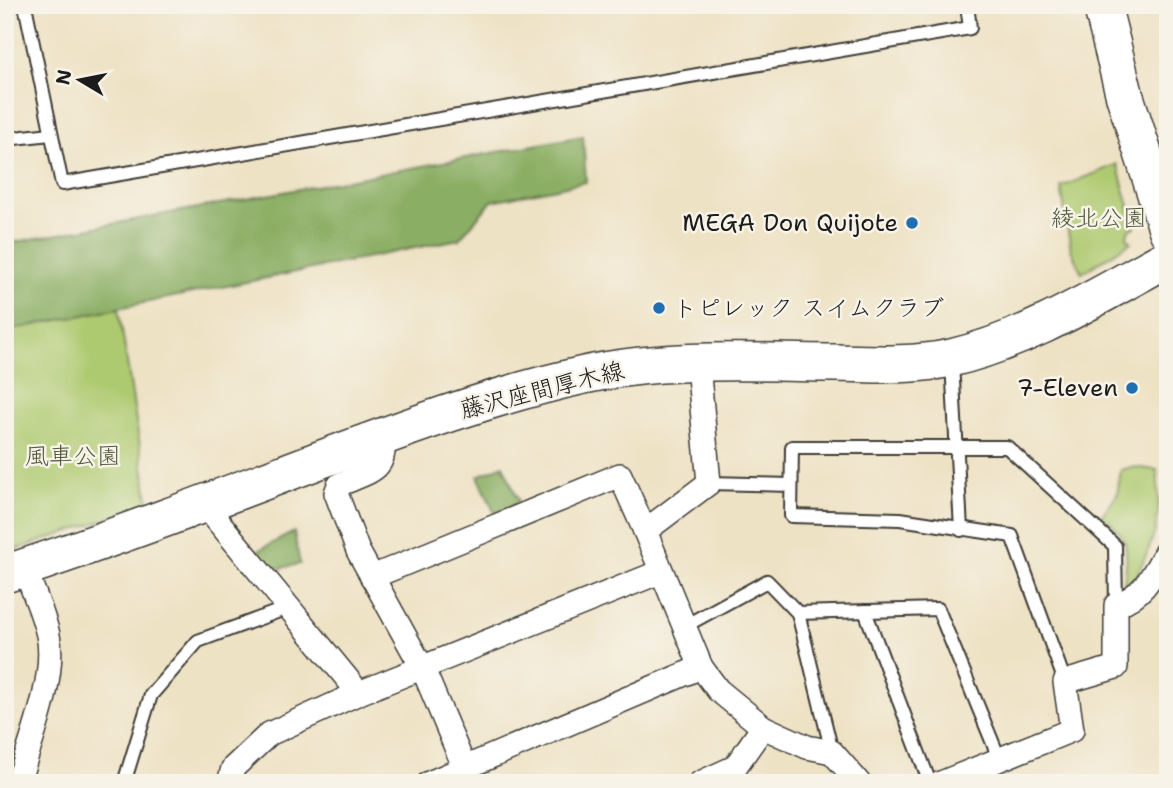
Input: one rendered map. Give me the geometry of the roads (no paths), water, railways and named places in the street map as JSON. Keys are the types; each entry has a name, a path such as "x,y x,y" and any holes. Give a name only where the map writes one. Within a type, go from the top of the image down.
{"main road":[{"path":"1101,5 1168,231"},
{"name":"藤沢座間厚木線","path":"15,571 382,435 487,400 589,374 638,367 877,364 952,357 1003,340 1084,304 1168,258"}],"street":[{"path":"645,531 709,483 698,365"},
{"path":"382,435 386,454 381,465 339,485 336,493 372,577 423,669 467,775"},
{"path":"372,577 620,475 701,667 718,690 763,727 807,747 832,752 857,782"},
{"path":"203,503 359,694"},
{"path":"941,783 1072,730 1065,682 1116,667 1116,605 1145,590 1168,548"},
{"path":"15,571 48,636 49,661 36,725 18,783"},
{"path":"229,783 233,768 269,734 359,694 660,572"},
{"path":"429,783 467,775 701,667"},
{"path":"700,783 736,767 763,727"}],"lane":[{"path":"25,5 62,184 970,28 967,5"},
{"path":"1088,5 1094,27 1111,41"},
{"path":"5,139 51,134"},
{"path":"952,357 961,530"},
{"path":"1065,682 1012,536 900,519 791,516 792,447 1007,447 1115,546 1116,605"},
{"path":"709,483 791,485"},
{"path":"683,626 767,581 799,613 832,752"},
{"path":"124,783 151,695 198,641 290,607"},
{"path":"799,613 938,609 999,758"},
{"path":"865,611 930,783"}],"place":[{"name":"MEGA Don Quijote","path":"912,223"},
{"name":"トピレック スイムクラブ","path":"659,308"},
{"name":"7-Eleven","path":"1132,388"}],"park label":[{"name":"綾北公園","path":"1099,218"},
{"name":"風車公園","path":"73,456"}]}
